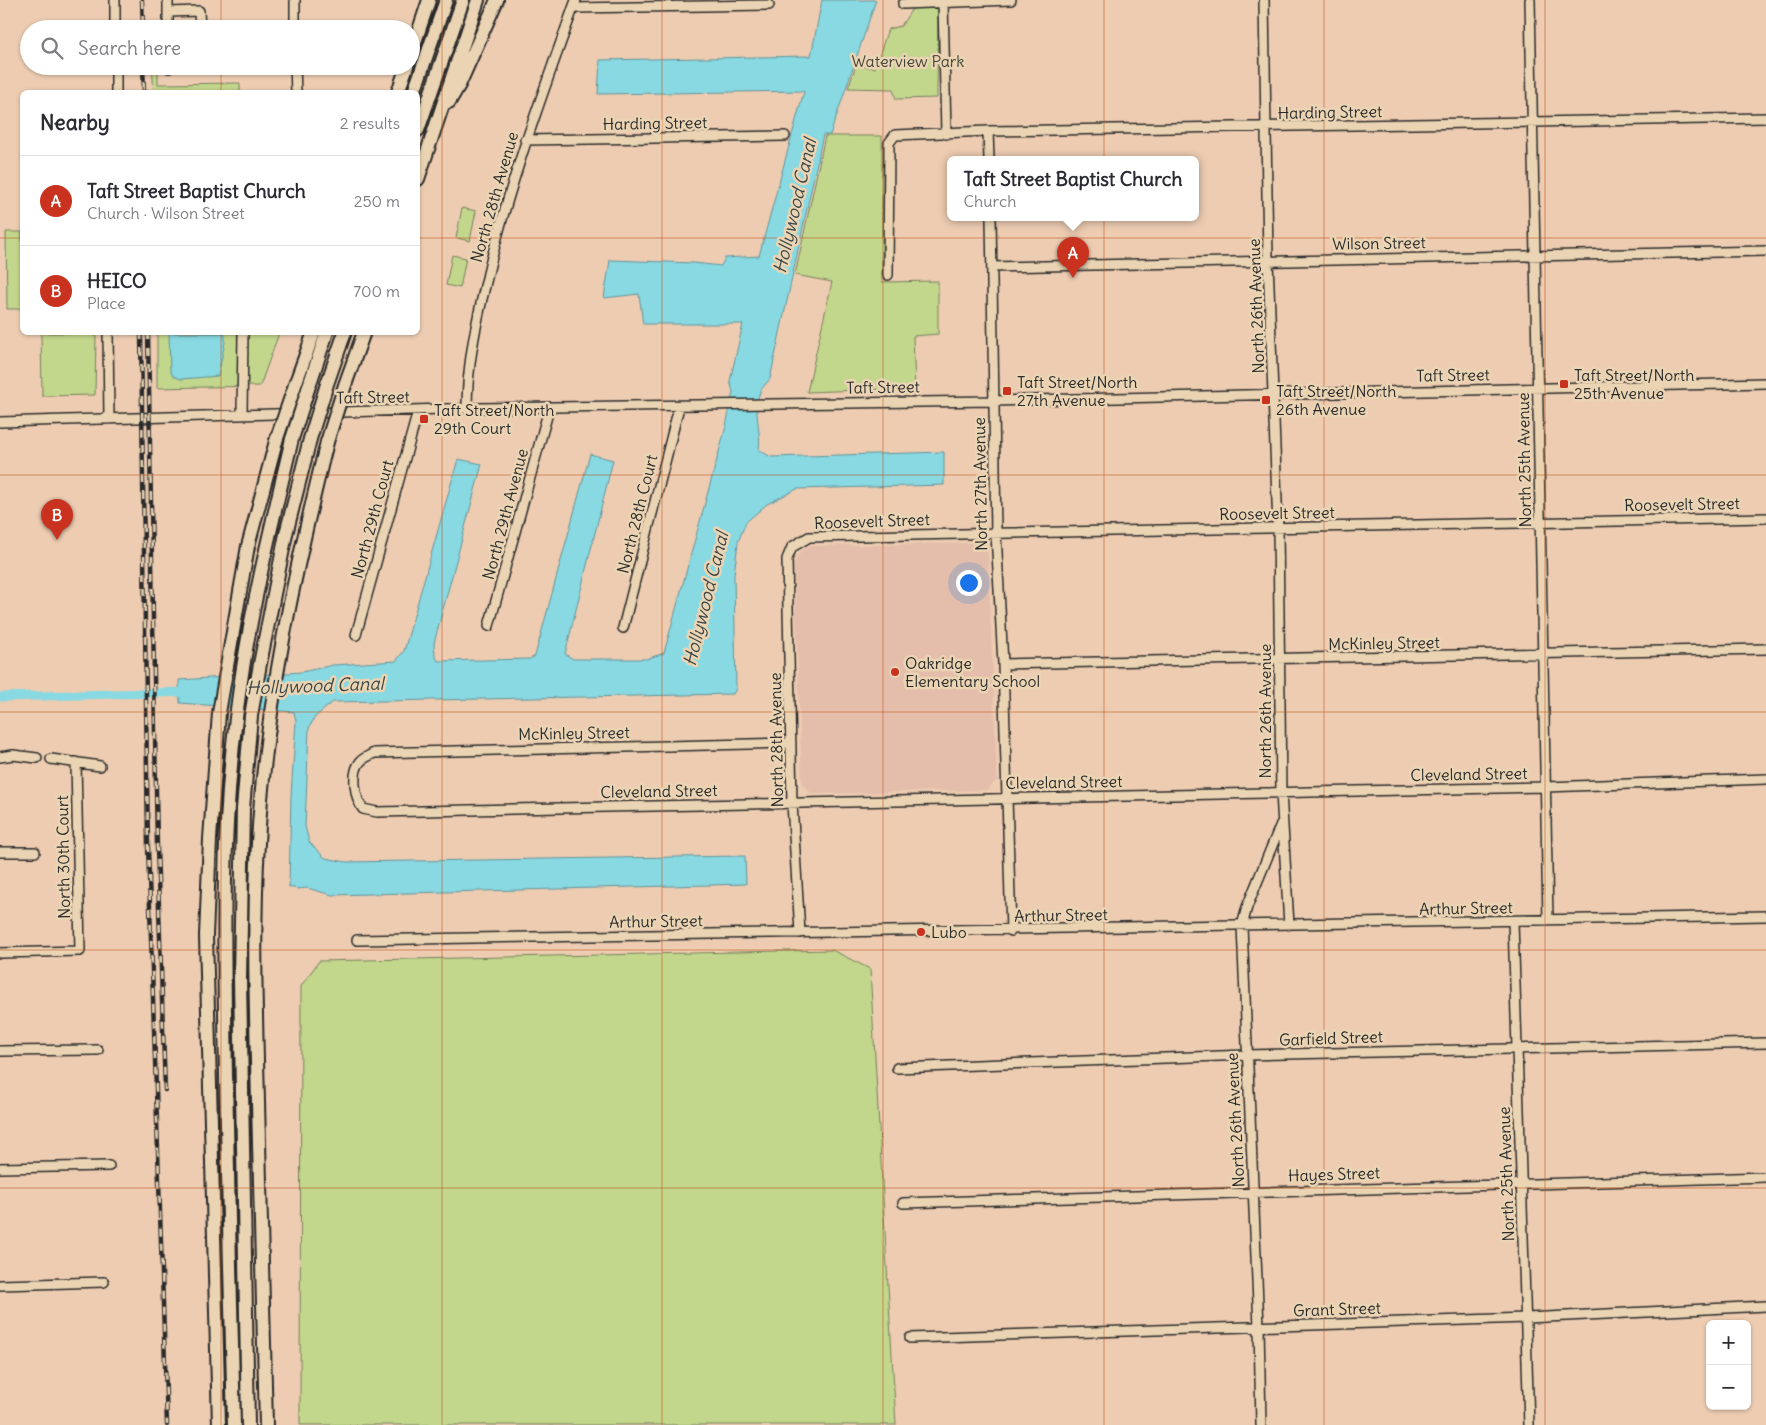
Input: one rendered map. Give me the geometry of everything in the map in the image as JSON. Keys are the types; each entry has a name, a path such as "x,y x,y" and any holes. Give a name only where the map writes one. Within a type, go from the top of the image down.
{"highway":[{"path":"417,20 422,0"},
{"path":"420,27 429,0"},
{"path":"420,75 446,0"},
{"path":"420,124 463,0"},
{"path":"420,172 478,0"},
{"path":"436,123 459,85 497,0"},
{"path":"399,90 403,75"},
{"path":"415,90 420,75"},
{"path":"219,1425 206,936 219,713 248,546 276,441 313,335"},
{"path":"234,1425 224,969 224,880 236,717 263,562 292,439 326,335"},
{"path":"248,1425 240,903 243,809 251,716 286,534 310,439 344,335"},
{"path":"266,1425 254,938 258,841 270,717 299,554 327,442 363,335"}],"street":[{"path":"115,0 115,20"},
{"path":"168,0 168,20"},
{"path":"295,0 295,20"},
{"path":"903,4 943,1 1011,0"},
{"name":"North 26th Avenue","path":"1264,0 1268,260 1278,528 1281,793 1289,926"},
{"name":"North 25th Avenue","path":"1530,0 1548,920"},
{"path":"943,1 946,134"},
{"path":"574,4 769,5"},
{"name":"North 28th Avenue","path":"467,409 469,367 478,313 496,238 525,140 574,4"},
{"path":"168,12 199,12 199,20"},
{"path":"116,75 116,90"},
{"path":"295,75 296,90"},
{"name":"Harding Street","path":"888,275 890,143 895,135 988,131 1267,128 1766,118"},
{"path":"988,131 989,156"},
{"name":"Harding Street","path":"525,140 785,136"},
{"name":"North 27th Avenue","path":"990,221 996,532 1003,664 1011,931"},
{"name":"Wilson Street","path":"992,267 1766,250"},
{"path":"108,335 109,419"},
{"path":"242,335 242,415"},
{"name":"Taft Street","path":"0,422 467,409 993,401 1274,393 1766,384"},
{"name":"North 28th Court","path":"623,628 679,407"},
{"name":"North 29th Avenue","path":"489,626 549,409"},
{"name":"North 29th Court","path":"356,635 418,411"},
{"name":"Roosevelt Street","path":"792,547 810,537 1766,518"},
{"name":"North 28th Avenue","path":"792,547 787,559 792,803 800,933"},
{"name":"McKinley Street","path":"1003,664 1766,649"},
{"name":"McKinley Street","path":"363,809 357,801 356,769 360,761 374,753 791,744"},
{"path":"0,757 13,755 37,758"},
{"path":"51,759 100,766"},
{"name":"North 30th Court","path":"0,952 80,952 76,762"},
{"name":"Cleveland Street","path":"363,809 387,812 1281,793 1546,787 1766,779"},
{"name":"North 26th Avenue","path":"1261,1425 1254,1192 1242,926 1247,907 1282,821"},
{"path":"0,852 35,852"},
{"name":"Arthur Street","path":"357,940 1011,931 1766,916"},
{"name":"North 25th Avenue","path":"1513,922 1529,1425"},
{"name":"Garfield Street","path":"897,1068 1247,1055 1766,1043"},
{"path":"0,1051 98,1050"},
{"path":"0,1168 109,1166"},
{"name":"Hayes Street","path":"903,1203 1766,1177"},
{"path":"0,1285 104,1282"},
{"name":"Grant Street","path":"910,1338 1527,1318 1766,1306"}],"shaded area":[{"name":"Oakridge Elementary School","path":"978,543 988,553 997,780 987,790 812,794 802,784 794,565 797,557 802,550 811,546"}],"green space":[{"name":"Waterview Park","path":"925,6 938,7 937,98 896,99 893,89 848,88 856,65 875,68 888,29 901,26 912,9"},
{"path":"153,75 158,75 158,84 240,83 240,90 154,90"},
{"path":"825,136 882,136 882,282 938,281 938,334 913,336 915,388 807,392 832,282 795,275"},
{"path":"462,208 476,211 470,241 456,238"},
{"path":"6,232 20,232 20,309 7,309"},
{"path":"452,255 466,258 460,288 446,285"},
{"path":"41,335 96,335 95,395 42,396"},
{"path":"157,335 278,335 260,386 157,388"},
{"path":"832,950 870,969 896,1425 300,1425 301,986 319,961"}],"water":[{"path":"822,0 876,0 830,135 823,135 770,379 762,388 758,398 759,450 771,457 944,452 944,485 797,489 767,504 746,522 738,542 734,575 736,689 733,694 333,702 315,717 309,728 305,826 309,842 325,858 346,862 745,856 746,884 332,895 307,888 289,887 291,795 296,721 294,712 180,703 179,680 302,672 333,665 396,661 404,651 458,459 482,464 434,643 435,655 438,661 530,659 535,656 590,454 613,460 565,654 573,659 646,659 664,653 726,426 733,392 730,381 743,324 643,324 639,294 604,298 610,260 694,263 721,266 725,258 759,256 804,91 598,94 600,60 811,56"},
{"path":"169,335 225,335 218,376 181,379 173,376 170,370"}],"waterway":[{"name":"Hollywood Canal","path":"0,697 190,692"}],"railway":[{"path":"142,0 143,20"},
{"path":"143,75 144,90"},
{"path":"141,335 148,846 167,1425"},
{"path":"148,335 157,847 165,1090"}],"place":[{"name":"Taft Street Baptist Church","path":"1073,278"},
{"name":"Taft Street/North 25th Avenue","path":"1564,384"},
{"name":"Taft Street/North 27th Avenue","path":"1007,391"},
{"name":"Taft Street/North 26th Avenue","path":"1266,400"},
{"name":"Taft Street/North 29th Court","path":"424,419"},
{"name":"HEICO","path":"57,540"},
{"name":"Oakridge Elementary School","path":"895,672"},
{"name":"Lubo","path":"921,932"}]}
